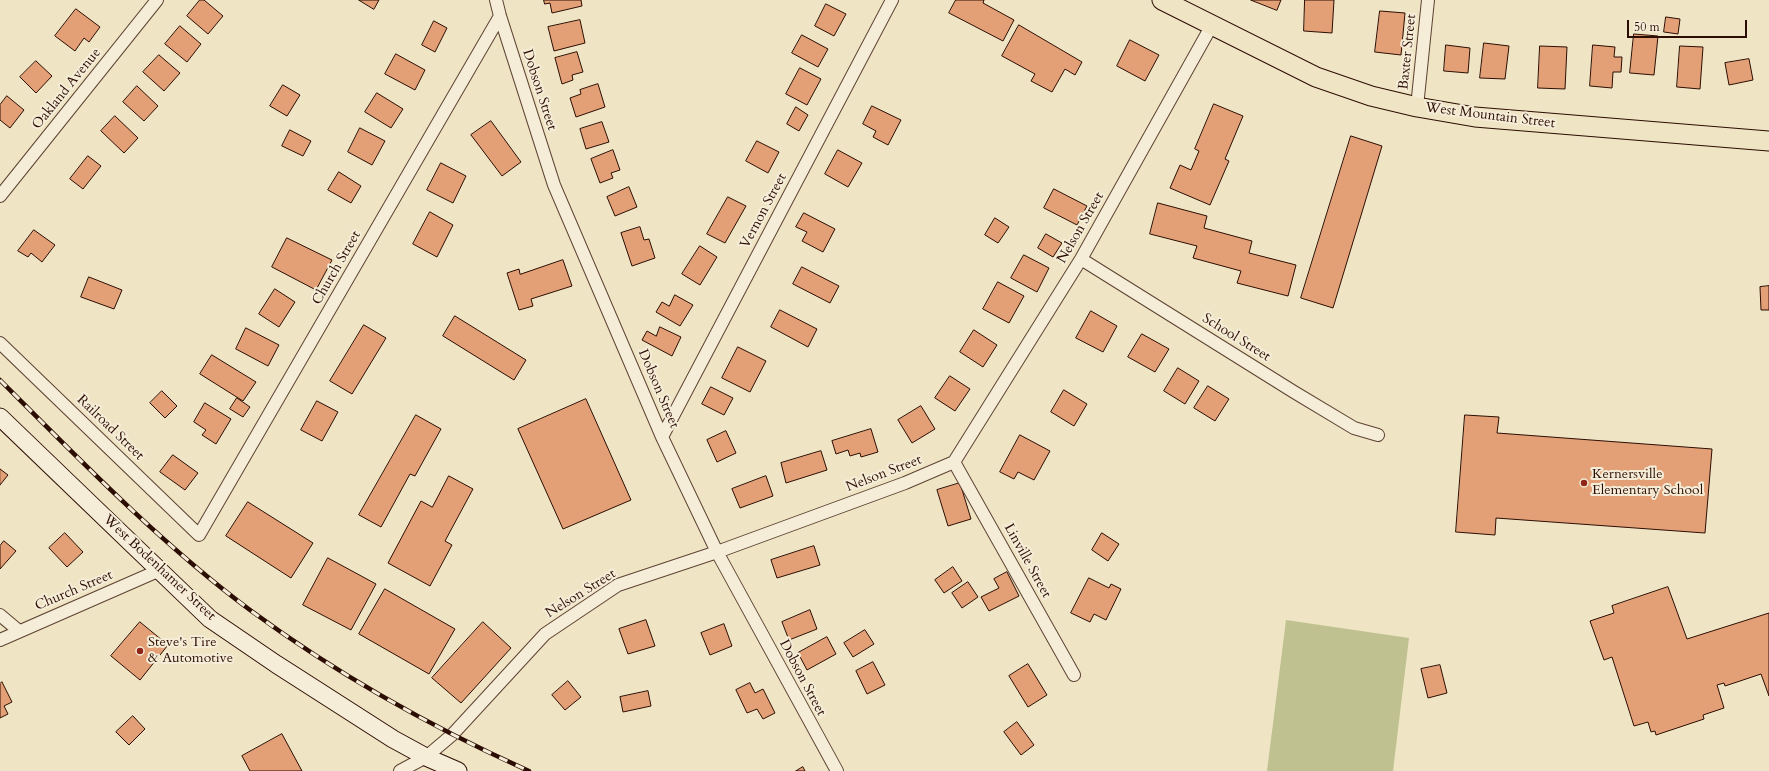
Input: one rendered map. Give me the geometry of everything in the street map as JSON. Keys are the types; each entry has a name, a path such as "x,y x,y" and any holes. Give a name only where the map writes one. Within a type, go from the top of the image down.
{"main road":[{"name":"West Mountain Street","path":"1162,0 1316,76 1371,96 1417,107 1474,117 1769,141"},
{"name":"West Bodenhamer Street","path":"0,417 210,619 276,664 393,739 426,757 458,771"}],"street":[{"name":"Oakland Avenue","path":"0,196 157,0"},
{"name":"Dobson Street","path":"496,0 554,185 662,437 717,552 837,771"},
{"name":"Vernon Street","path":"662,437 892,0"},
{"name":"Baxter Street","path":"1417,107 1428,0"},
{"name":"Church Street","path":"199,535 500,16"},
{"name":"Nelson Street","path":"400,771 426,757 452,735 545,634 618,585 717,552 905,483 954,462 1081,259 1212,24"},
{"name":"School Street","path":"1081,259 1300,396 1354,428 1378,435"},
{"name":"Railroad Street","path":"0,343 199,535"},
{"name":"Linville Street","path":"954,462 1074,675"},
{"name":"Church Street","path":"0,640 160,570"},
{"path":"0,615 19,631"}],"green space":[{"path":"1286,620 1409,638 1393,771 1267,771"}],"building":[{"path":"200,0 204,0 223,16 208,34 187,16"},
{"path":"359,0 379,0 374,9"},
{"path":"544,0 581,0 582,6 552,13 550,3 545,4"},
{"path":"956,0 984,0 983,3 1014,20 1003,41 949,13"},
{"path":"1251,0 1281,0 1277,10"},
{"path":"1305,0 1334,0 1332,33 1304,31"},
{"path":"826,4 846,14 834,36 815,26"},
{"path":"76,9 100,27 89,42 84,38 75,51 55,36"},
{"path":"1380,11 1405,13 1401,55 1375,52"},
{"path":"1666,17 1680,19 1678,34 1664,32"},
{"path":"580,20 585,43 554,51 548,27"},
{"path":"434,21 447,28 435,52 422,45"},
{"path":"1019,25 1082,62 1075,75 1065,69 1052,92 1031,81 1035,74 1002,56"},
{"path":"180,26 201,44 187,62 165,44"},
{"path":"1634,34 1658,36 1654,75 1630,73"},
{"path":"802,35 828,49 818,67 792,53"},
{"path":"1130,40 1159,55 1145,81 1117,66"},
{"path":"1484,43 1509,46 1505,79 1480,78"},
{"path":"1446,45 1470,48 1468,73 1444,71"},
{"path":"1593,45 1615,47 1614,57 1622,57 1621,72 1613,72 1612,88 1590,86"},
{"path":"1540,46 1567,47 1565,89 1538,88"},
{"path":"1680,46 1703,47 1700,89 1677,87"},
{"path":"577,52 583,72 572,75 573,80 562,84 555,58"},
{"path":"396,54 425,70 415,90 385,74"},
{"path":"159,55 180,73 164,91 143,72"},
{"path":"1749,59 1753,80 1729,85 1725,63"},
{"path":"36,61 52,76 36,93 20,77"},
{"path":"800,68 821,79 807,105 786,94"},
{"path":"598,84 605,107 576,117 570,98 581,94 580,90"},
{"path":"283,85 300,95 287,116 270,106"},
{"path":"137,86 158,106 144,121 123,102"},
{"path":"377,93 403,109 391,128 365,112"},
{"path":"7,96 24,110 10,128 0,120 0,105"},
{"path":"1214,104 1243,116 1225,159 1229,161 1210,205 1170,188 1180,165 1191,170 1199,151 1195,149"},
{"path":"872,106 901,120 888,145 873,137 876,131 863,124"},
{"path":"796,107 808,115 799,131 787,124"},
{"path":"115,116 138,138 124,153 101,131"},
{"path":"491,121 521,162 502,176 471,135"},
{"path":"602,122 609,142 586,149 580,129"},
{"path":"360,128 385,141 372,165 348,152"},
{"path":"290,130 311,141 303,156 282,146"},
{"path":"1351,136 1382,146 1333,308 1301,298"},
{"path":"757,141 779,152 768,173 746,161"},
{"path":"613,150 620,170 611,173 613,178 600,183 591,159"},
{"path":"838,150 862,163 848,187 825,174"},
{"path":"88,156 101,166 83,189 70,179"},
{"path":"441,163 466,176 453,203 427,190"},
{"path":"339,172 361,186 351,203 328,190"},
{"path":"629,187 637,207 615,216 607,197"},
{"path":"1054,189 1087,206 1077,225 1044,208"},
{"path":"728,197 746,206 725,243 707,234"},
{"path":"1158,203 1207,216 1204,228 1252,241 1249,253 1296,265 1288,296 1237,283 1241,271 1193,258 1197,246 1150,234"},
{"path":"430,212 453,225 437,257 413,244"},
{"path":"804,213 835,229 823,252 802,241 807,232 796,227"},
{"path":"995,218 1009,227 998,243 985,235"},
{"path":"640,227 644,240 649,239 655,258 632,266 621,233"},
{"path":"34,230 55,245 42,262 31,253 28,257 18,251"},
{"path":"1046,234 1062,243 1053,257 1038,248"},
{"path":"287,238 332,260 316,290 272,267"},
{"path":"700,246 717,257 700,285 682,274"},
{"path":"1024,255 1049,268 1037,292 1011,278"},
{"path":"563,260 572,286 531,299 533,306 519,310 507,273 519,269 520,274"},
{"path":"802,267 839,286 830,303 793,284"},
{"path":"89,277 122,290 114,309 81,297"},
{"path":"998,282 1024,296 1009,323 983,309"},
{"path":"1769,286 1769,310 1761,310 1760,287"},
{"path":"275,289 295,302 279,327 259,314"},
{"path":"675,295 693,305 680,326 656,312 662,302 669,306"},
{"path":"780,310 817,329 808,347 771,327"},
{"path":"1091,311 1117,326 1103,352 1076,338"},
{"path":"455,316 526,360 514,380 443,336"},
{"path":"364,325 386,338 352,394 330,381"},
{"path":"660,327 681,337 672,356 642,340 647,331 656,336"},
{"path":"246,328 279,345 268,366 236,349"},
{"path":"974,330 997,345 983,367 960,352"},
{"path":"1142,334 1169,349 1155,372 1128,357"},
{"path":"738,347 766,361 750,392 722,378"},
{"path":"212,355 256,382 243,401 200,374"},
{"path":"1178,368 1199,381 1185,404 1164,391"},
{"path":"950,376 970,389 955,411 935,398"},
{"path":"1208,386 1229,399 1215,421 1194,408"},
{"path":"711,387 733,398 724,415 702,404"},
{"path":"1064,390 1087,404 1074,426 1051,412"},
{"path":"162,391 177,406 165,418 150,403"},
{"path":"237,398 250,407 243,417 230,409"},
{"path":"586,399 631,500 563,529 518,429"},
{"path":"317,401 338,412 322,441 301,430"},
{"path":"205,403 231,419 216,444 202,435 206,430 194,422"},
{"path":"921,406 935,429 912,443 898,420"},
{"path":"416,415 441,429 415,476 410,474 381,527 359,515"},
{"name":"Kernersville Elementary School","path":"1465,415 1499,417 1497,433 1712,449 1705,533 1496,518 1495,535 1456,532"},
{"path":"871,429 878,452 861,457 860,453 850,456 848,450 836,454 832,441"},
{"path":"726,431 736,453 717,462 707,440"},
{"path":"1020,435 1050,451 1034,480 1018,472 1014,479 1000,472"},
{"path":"821,451 827,470 786,483 781,463"},
{"path":"173,455 198,473 185,490 160,472"},
{"path":"0,469 8,475 0,485"},
{"path":"449,476 473,489 445,541 452,545 430,586 388,563 421,501 432,507"},
{"path":"766,476 773,496 740,508 732,489"},
{"path":"960,483 971,519 948,526 937,490"},
{"path":"248,502 313,543 291,578 226,536"},
{"path":"65,533 83,552 67,567 49,548"},
{"path":"1102,533 1119,544 1108,561 1092,550"},
{"path":"4,541 16,551 0,569 0,546"},
{"path":"814,546 820,565 777,578 771,560"},
{"path":"328,558 376,584 351,630 303,605"},
{"path":"953,567 962,581 944,593 935,580"},
{"path":"1007,572 1019,596 989,611 981,597 999,588 994,579"},
{"path":"1089,578 1109,588 1111,584 1121,589 1106,620 1094,614 1090,622 1071,613"},
{"path":"968,582 978,597 962,608 952,593"},
{"path":"1668,587 1687,639 1769,613 1769,696 1761,674 1725,686 1724,683 1717,685 1724,708 1703,715 1704,719 1656,735 1655,731 1651,732 1648,722 1634,726 1612,657 1604,660 1590,621 1614,613 1612,606"},
{"path":"385,589 455,629 429,674 359,634"},
{"path":"810,610 817,629 789,640 782,622"},
{"path":"646,620 655,646 628,654 619,629"},
{"name":"Steve's Tire & Automotive","path":"140,622 168,645 140,680 111,656"},
{"path":"483,622 511,648 461,703 432,678"},
{"path":"724,624 732,646 710,655 701,633"},
{"path":"865,630 874,644 853,657 844,643"},
{"path":"827,637 836,654 807,670 798,653"},
{"path":"873,662 885,685 867,694 856,671"},
{"path":"1028,664 1047,695 1028,707 1009,676"},
{"path":"1440,665 1447,693 1428,698 1421,669"},
{"path":"568,681 581,697 565,710 552,695"},
{"path":"2,682 12,702 4,706 8,714 0,718 0,684"},
{"path":"750,683 755,693 763,689 775,713 763,719 757,709 747,713 736,690"},
{"path":"648,691 651,706 623,712 620,697"},
{"path":"133,716 145,729 129,745 116,732"},
{"path":"1017,722 1034,745 1021,755 1004,732"},
{"path":"282,734 302,771 250,771 242,756"},
{"path":"803,767 805,771 796,771"}],"railway":[{"path":"0,380 121,500 184,557 250,610 317,656 385,698 456,736 529,771"}],"place":[{"name":"Kernersville Elementary School","path":"1584,483"},
{"name":"Steve's Tire & Automotive","path":"140,651"}]}
